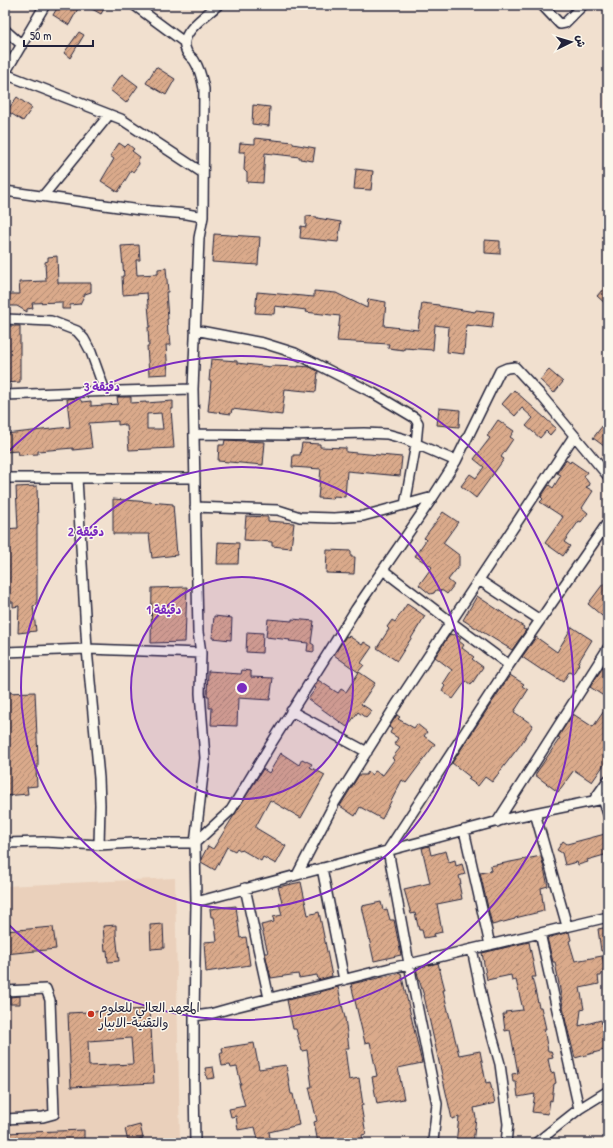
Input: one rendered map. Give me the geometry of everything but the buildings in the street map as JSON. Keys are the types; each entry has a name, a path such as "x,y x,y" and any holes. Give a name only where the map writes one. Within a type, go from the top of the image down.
{"street":[{"path":"44,5 5,74 121,120 203,173"},
{"path":"134,5 184,42"},
{"path":"196,1143 194,1082 196,902 195,843 205,758 200,693 201,653 198,632 193,389 199,238 203,217 204,89 201,73 186,50 184,42 189,31 218,5"},
{"path":"542,5 560,24 565,23 583,5"},
{"path":"5,30 22,45"},
{"path":"43,196 109,115"},
{"path":"5,191 140,210 187,214 203,217"},
{"path":"5,319 51,321 77,331 84,339 91,352 105,391"},
{"path":"195,330 263,343 295,353 372,393 415,418 418,423 416,444 406,505"},
{"path":"5,843 195,843 231,810 291,711 356,609 456,461 500,371 515,367 539,393 608,476"},
{"path":"5,395 193,389"},
{"path":"194,434 387,434 405,439 456,461"},
{"path":"297,874 335,802 398,702 574,436"},
{"path":"5,478 195,478"},
{"path":"77,478 87,649 99,778 99,844"},
{"path":"195,507 278,510 300,517 334,518 363,516 433,497"},
{"path":"434,1143 437,1104 388,850 509,665 608,522"},
{"path":"383,570 509,665"},
{"path":"479,580 540,620"},
{"path":"497,822 608,648"},
{"path":"5,652 87,649 201,653"},
{"path":"291,711 367,752"},
{"path":"608,780 602,799 608,814"},
{"path":"196,902 464,830 602,799"},
{"path":"535,813 567,926"},
{"path":"464,830 490,945"},
{"path":"322,868 344,980"},
{"path":"245,888 269,998"},
{"path":"194,1016 210,1014 390,968 608,917"},
{"path":"540,933 579,1109"},
{"path":"472,949 484,1008 500,1064 508,1124 506,1143"},
{"path":"5,991 46,989 50,1000 54,1114 43,1117 5,1119"},
{"path":"536,1143 579,1109 608,1091"}],"shaded area":[{"name":"المعهد العالي للعلوم والتقنية-الابيار","path":"175,878 180,1143 5,1143 5,886"}],"place":[{"name":"المعهد العالي للعلوم والتقنية-الابيار","path":"91,1014"}]}
